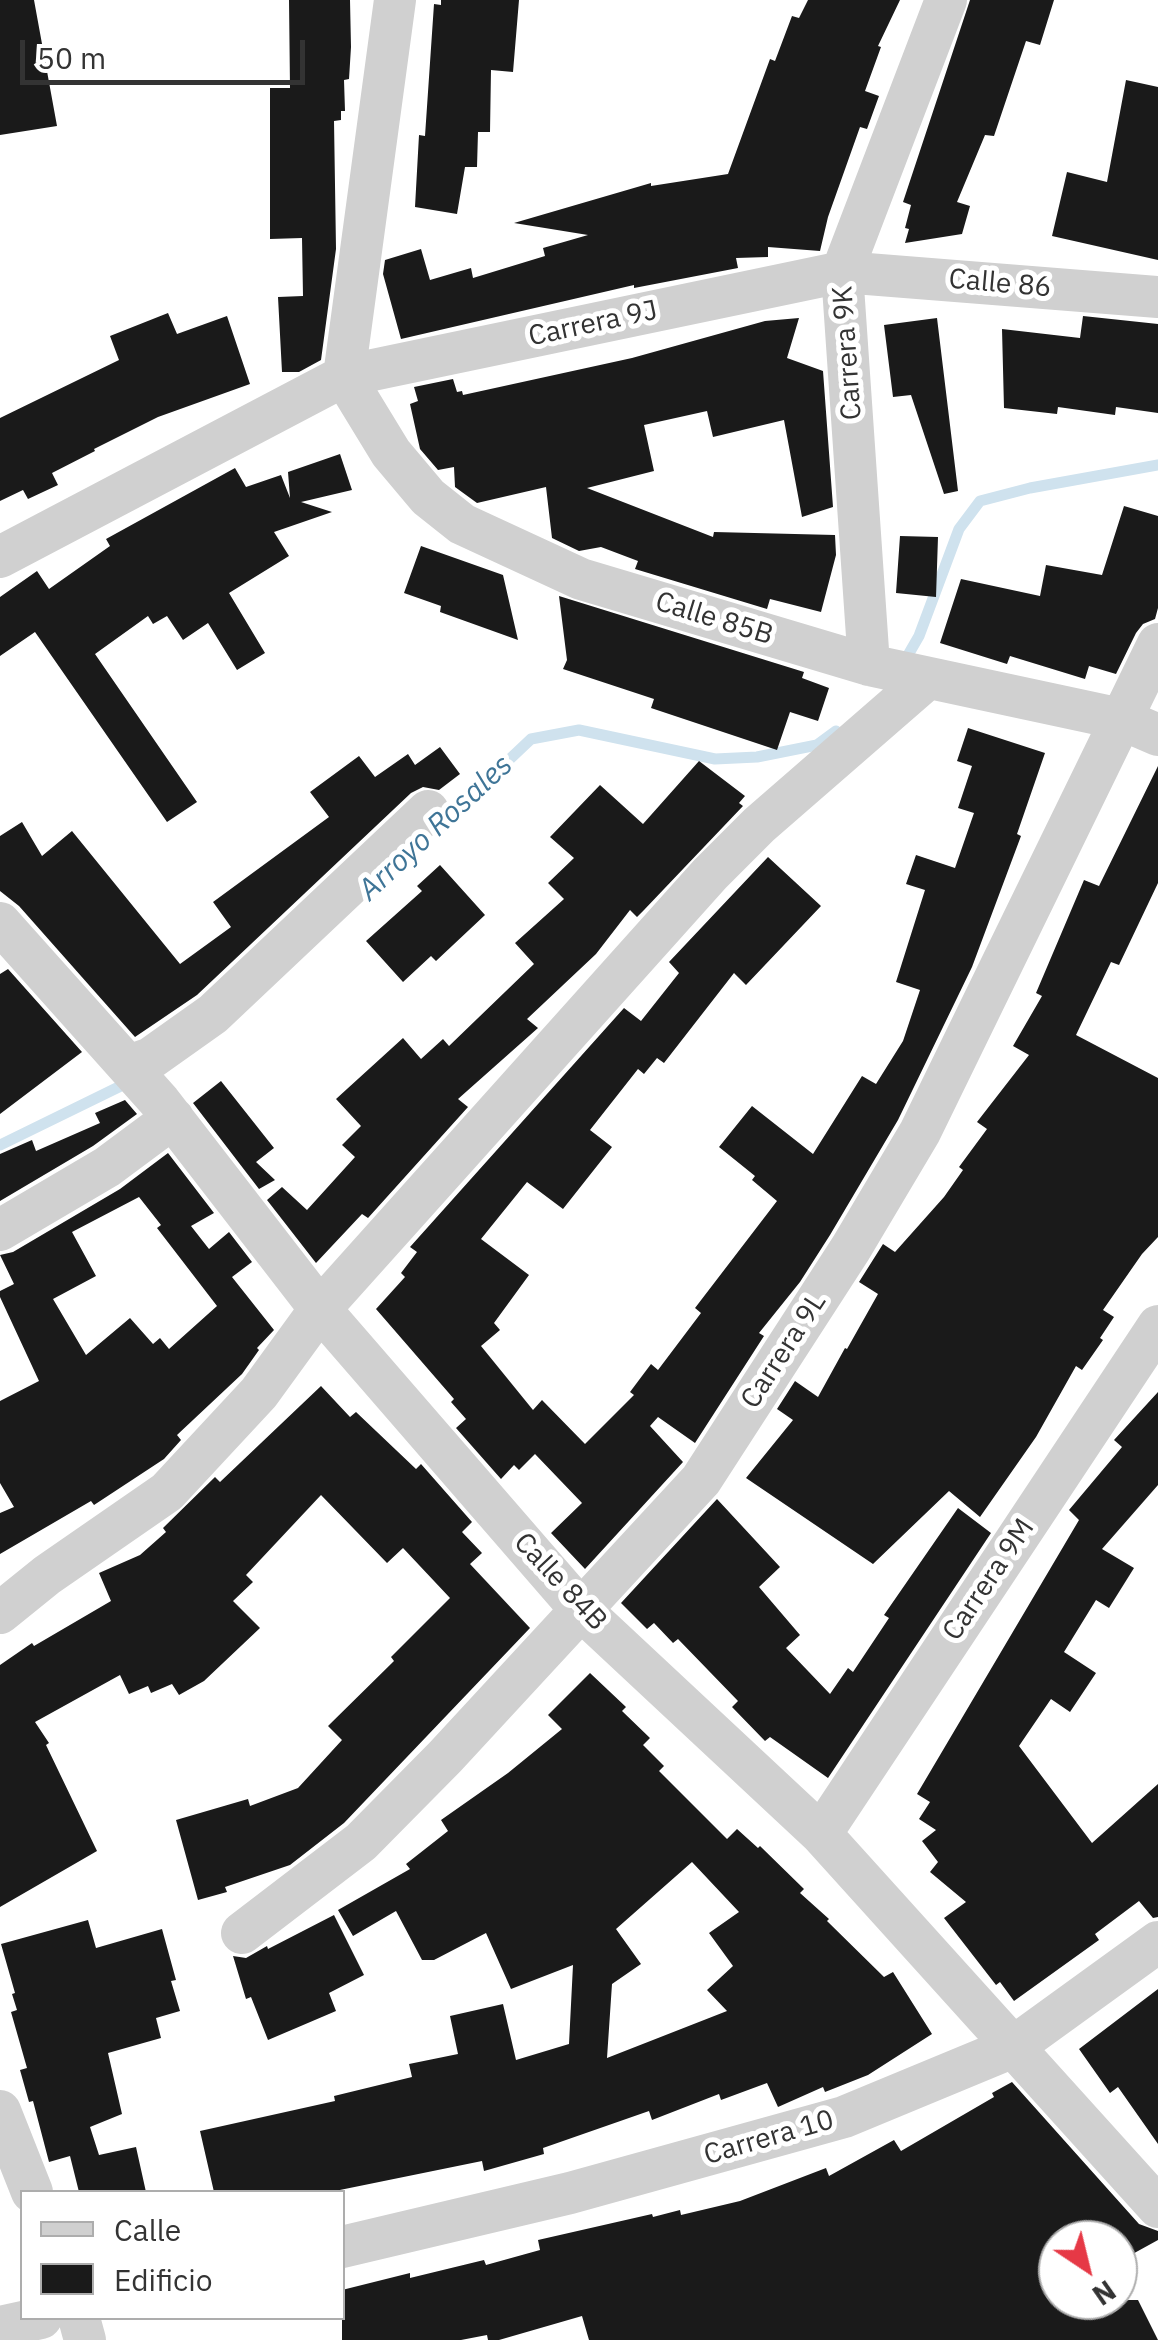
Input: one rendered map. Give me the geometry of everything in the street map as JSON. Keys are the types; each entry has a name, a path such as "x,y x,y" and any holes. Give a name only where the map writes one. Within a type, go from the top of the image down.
{"street":[{"path":"344,376 395,0"},
{"name":"Carrera 9K","path":"899,671 842,272 946,0"},
{"name":"Carrera 9J","path":"0,557 344,376 842,272"},
{"name":"Calle 86","path":"842,272 1158,297"},
{"name":"Calle 85B","path":"344,376 392,453 428,497 462,524 581,579 899,671 1140,727"},
{"name":"Carrera 9L","path":"242,1932 362,1842 702,1480 851,1248 920,1132 1140,727 1158,644"},
{"path":"0,1612 46,1575 167,1492 259,1392 320,1309 710,874 899,671"},
{"path":"0,1230 107,1167 149,1090 151,1058 213,1014 428,811"},
{"name":"Calle 84B","path":"0,923 149,1090 320,1309 581,1610 821,1834 1158,2207"},
{"name":"Carrera 9M","path":"821,1834 1158,1326"},
{"name":"Carrera 10","path":"345,2245 570,2193 844,2117 1013,2047 1158,1942"},
{"path":"0,2110 31,2190"},
{"path":"0,2326 30,2320"}],"building":[{"path":"0,0 34,0 57,126 0,135"},
{"path":"289,0 350,0 351,47 349,79 344,80 345,111 341,111 341,120 334,121 336,249 321,360 299,372 282,372 278,297 303,296 302,238 270,239 270,88 290,88"},
{"path":"441,0 519,0 513,72 491,70 490,132 478,132 477,167 465,167 457,214 415,207 419,135 425,136 434,4 441,5"},
{"path":"808,0 900,0 878,46 881,47 865,91 879,96 867,129 860,127 820,251 768,247 768,257 736,258 738,268 634,285 401,339 383,274 385,260 421,249 430,280 471,268 473,278 545,256 543,248 588,235 514,223 651,183 728,174 770,59 775,61 792,16 799,18"},
{"path":"970,0 1054,0 1040,45 1026,41 994,136 985,135 957,202 970,206 962,234 905,243 911,205 903,202"},
{"path":"1126,80 1158,87 1158,260 1052,236 1067,172 1107,182"},
{"path":"168,313 177,334 227,316 250,384 158,417 94,449 52,473 58,485 28,499 23,490 0,501 0,418 119,360 110,336"},
{"path":"1083,316 1158,324 1158,413 1116,407 1115,415 1058,407 1057,414 1004,408 1002,329 1080,338"},
{"path":"799,318 787,358 823,371 833,507 802,517 784,420 713,437 707,411 644,425 654,471 587,488 713,537 714,532 835,535 836,555 821,612 770,599 767,609 635,569 638,561 601,547 579,551 552,538 546,487 477,503 455,487 454,467 438,470 420,449 410,404 418,401 414,387 453,379 457,392 462,391 463,395 632,358 765,321"},
{"path":"937,318 958,491 944,494 911,395 893,397 884,325"},
{"path":"340,454 352,490 301,502 332,512 274,532 289,556 229,593 265,653 237,670 208,623 183,640 167,616 153,624 148,616 95,654 197,802 167,822 35,632 0,656 0,597 37,571 49,589 110,546 106,539 235,468 246,487 281,475 290,498 288,472"},
{"path":"1124,506 1158,516 1158,608 1155,619 1143,624 1136,633 1116,674 1089,666 1085,679 1010,656 1007,664 940,643 961,579 1040,596 1046,565 1102,575"},
{"path":"900,536 938,537 936,597 896,593"},
{"path":"421,546 503,575 518,640 440,612 441,606 404,593"},
{"path":"559,596 804,672 802,678 829,688 818,721 790,712 777,750 651,708 654,699 563,669 567,660"},
{"path":"968,728 1045,753 1017,834 1021,836 972,967 898,1120 800,1282 759,1333 764,1336 695,1443 658,1417 650,1426 683,1462 585,1569 551,1533 582,1503 535,1454 519,1470 514,1465 501,1479 456,1428 466,1419 451,1402 454,1399 376,1309 405,1277 401,1273 417,1252 410,1247 624,1008 641,1021 679,973 669,962 768,857 821,906 746,985 734,973 664,1063 657,1058 644,1074 638,1069 590,1130 612,1147 563,1209 527,1182 481,1239 529,1275 494,1323 500,1330 481,1346 533,1410 542,1400 585,1444 634,1395 630,1392 651,1364 658,1370 701,1313 695,1308 777,1201 752,1180 755,1176 719,1147 752,1106 813,1154 862,1076 876,1084 903,1041 920,990 896,982 925,890 906,884 916,855 955,868 974,813 958,808 972,766 957,761"},
{"path":"440,747 460,774 439,790 423,787 411,793 197,995 135,1037 19,906 0,891 0,836 22,822 42,856 72,831 180,964 231,927 213,902 329,817 310,792 359,756 375,777 408,754 415,765"},
{"path":"699,761 745,796 739,803 743,806 637,917 630,910 596,954 527,1019 538,1028 458,1099 468,1107 368,1218 362,1214 316,1263 267,1200 282,1187 307,1210 355,1157 342,1145 361,1126 336,1099 403,1038 421,1059 443,1039 449,1046 534,964 515,943 564,899 548,883 574,858 550,837 600,785 643,824"},
{"path":"1158,766 1158,883 1119,965 1111,962 1076,1035 1158,1078 1158,1237 1103,1310 1114,1317 1100,1338 1103,1340 1082,1370 1076,1366 1036,1437 980,1517 949,1491 873,1564 746,1478 793,1420 777,1409 795,1381 818,1397 847,1349 878,1294 859,1282 883,1244 895,1252 944,1197 963,1170 959,1167 987,1129 977,1122 1029,1055 1013,1046 1042,996 1036,993 1084,880 1099,886"},
{"path":"440,865 485,915 436,961 431,956 403,982 366,941 422,891 417,886"},
{"path":"8,969 82,1052 0,1114 0,974"},
{"path":"221,1081 274,1148 256,1162 275,1180 259,1189 193,1103"},
{"path":"125,1100 137,1114 93,1146 0,1201 0,1154 32,1140 36,1151 100,1123 95,1113"},
{"path":"168,1153 214,1213 191,1226 209,1249 229,1232 252,1262 232,1277 274,1330 257,1348 242,1374 177,1435 181,1440 164,1459 94,1505 91,1501 0,1554 0,1513 14,1507 0,1483 0,1401 39,1381 0,1297 0,1291 14,1284 0,1255 13,1252 120,1189","holes":["139,1197 161,1225 157,1228 217,1306 169,1349 160,1338 153,1344 130,1318 86,1355 53,1299 96,1276 72,1232"]},
{"path":"321,1386 350,1417 356,1412 416,1469 421,1464 472,1522 462,1532 482,1553 470,1564 530,1628 344,1823 290,1865 198,1900 176,1820 248,1799 250,1806 298,1788 342,1740 328,1726 450,1598 403,1548 387,1563 321,1495 246,1575 253,1582 233,1601 260,1628 204,1681 179,1695 172,1684 151,1693 148,1686 129,1694 120,1675 35,1722 49,1743 46,1745 97,1851 0,1907 0,1665 32,1643 34,1646 111,1601 99,1573 140,1555 215,1477 220,1482"},
{"path":"1158,1392 1158,1485 1102,1549 1134,1568 1109,1608 1096,1600 1064,1652 1096,1673 1070,1712 1051,1699 1019,1746 1092,1843 1158,1784 1158,1917 1153,1918 1139,1901 1095,1934 1099,1940 1014,2001 1000,1982 996,1985 944,1918 966,1902 930,1872 938,1862 922,1841 936,1830 919,1819 930,1802 917,1794 1079,1520 1069,1510 1122,1447 1114,1440"},
{"path":"717,1499 780,1567 759,1587 800,1635 786,1648 830,1694 848,1668 853,1672 889,1618 884,1615 958,1508 991,1533 828,1778 770,1737 765,1741 732,1707 738,1701 678,1639 673,1643 654,1623 647,1629 621,1603"},
{"path":"590,1673 626,1707 622,1711 650,1738 643,1745 664,1766 659,1771 727,1839 737,1829 760,1846 804,1889 800,1893 884,1977 893,1972 932,2034 868,2075 825,2092 823,2087 778,2107 767,2083 721,2100 719,2094 652,2120 649,2111 543,2148 544,2154 484,2171 482,2161 340,2190 214,2190 200,2131 335,2101 334,2096 412,2077 409,2064 458,2054 450,2016 503,2004 516,2060 569,2044 573,1965 511,1989 486,1933 434,1960 422,1960 396,1911 353,1936 338,1910 410,1869 406,1864 448,1831 441,1820 562,1729 548,1715","holes":["692,1862 739,1912 709,1933 733,1966 707,1990 727,2011 607,2058 612,1984 641,1964 616,1929"]},
{"path":"334,1915 364,1975 329,1993 336,2011 268,2040 251,1997 246,1999 233,1956 246,1958"},
{"path":"88,1920 96,1948 162,1929 180,2011 156,2018 161,2038 108,2053 122,2114 90,2127 99,2155 136,2147 146,2190 78,2190 70,2156 49,2162 33,2101 29,2102 20,2070 27,2068 11,2012 17,2010 12,1994 15,1993 1,1944"},
{"path":"1158,1989 1158,2144 1118,2087 1110,2093 1079,2049"},
{"path":"1012,2082 1135,2220 1038,2220 1038,2320 1138,2320 1138,2300 1158,2340 589,2340 582,2316 499,2340 488,2340 487,2335 461,2340 342,2340 345,2289 484,2260 486,2265 540,2250 538,2240 652,2214 653,2217 680,2210 681,2215 740,2201 826,2168 829,2176 894,2140 901,2151 994,2097 992,2093"},
{"path":"1138,2223 1158,2231 1158,2240 1138,2251"}],"waterway":[{"name":"Arroyo Rosales","path":"904,662 919,636 959,529 980,501 1158,465"},
{"name":"Arroyo Rosales","path":"439,826 531,739 579,730 715,759 757,757 817,745 836,731"},
{"name":"Arroyo Rosales","path":"0,1145 131,1081"}]}
